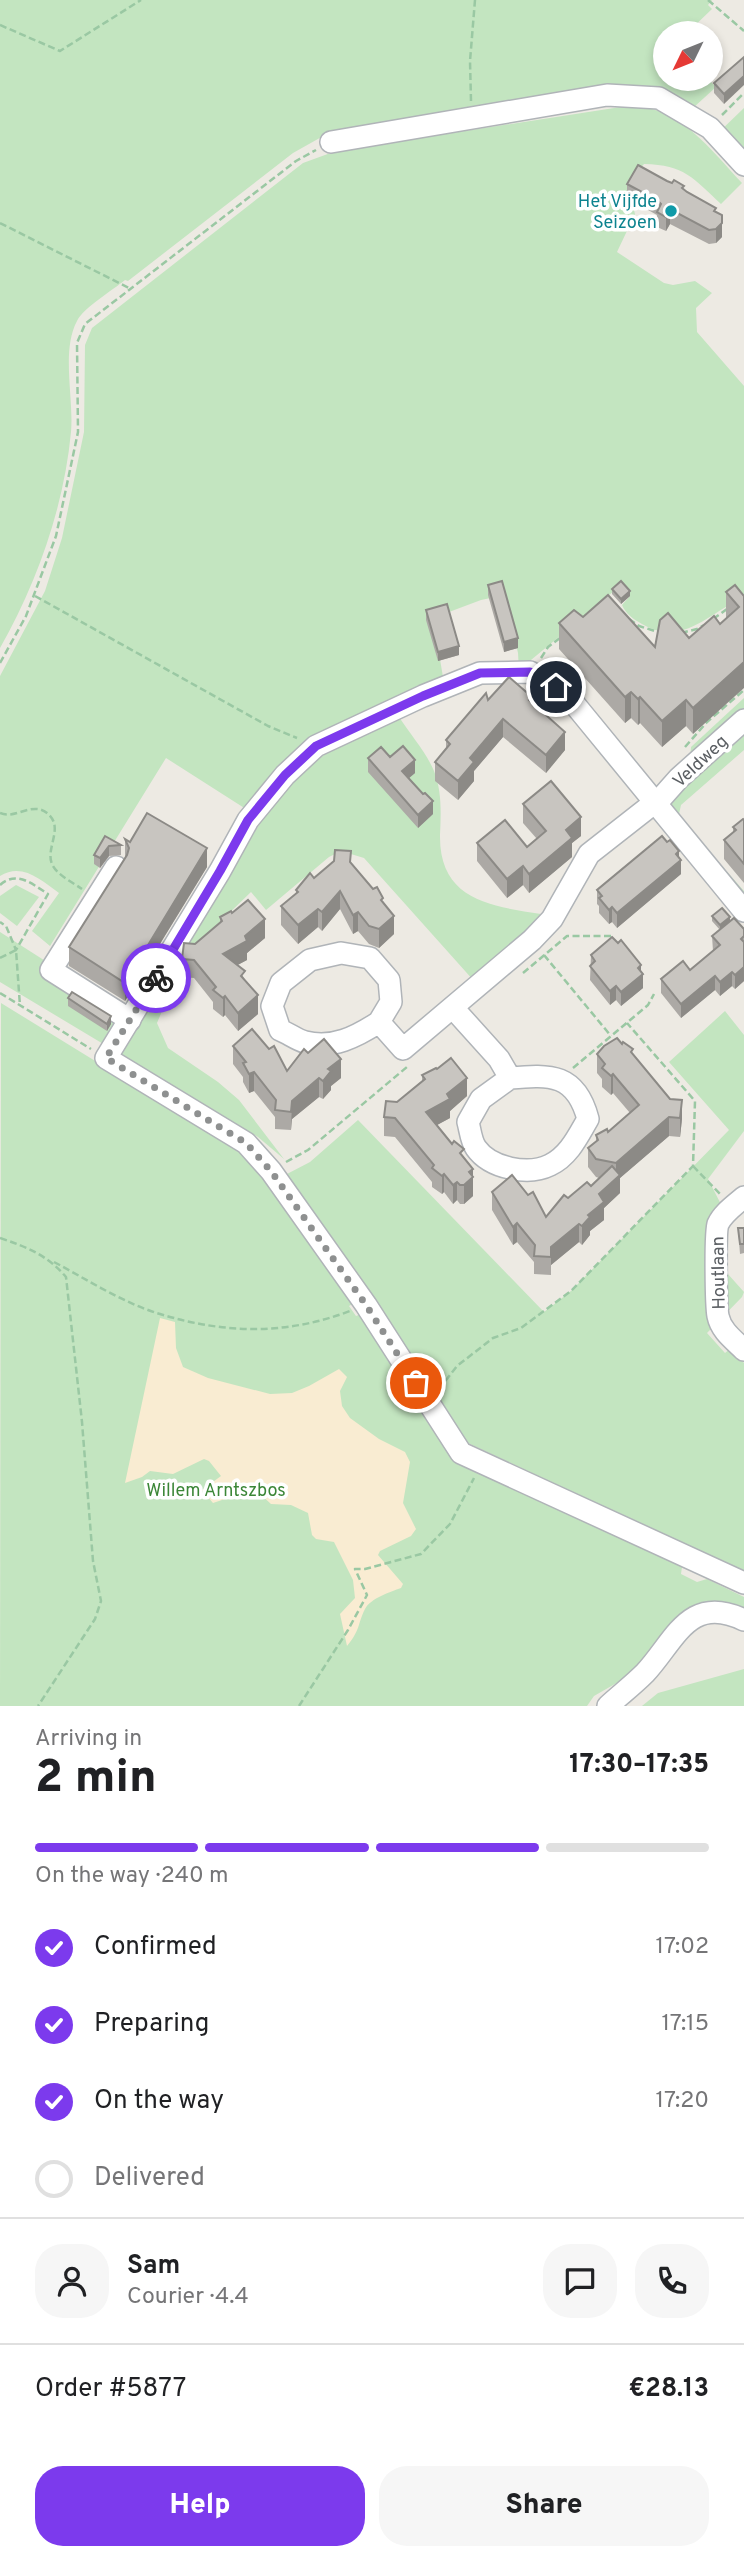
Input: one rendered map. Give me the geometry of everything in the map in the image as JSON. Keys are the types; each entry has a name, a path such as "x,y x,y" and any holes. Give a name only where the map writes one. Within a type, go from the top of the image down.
{"lane":[{"path":"331,142 607,95 659,99 710,128 744,165"},
{"path":"744,911 576,706 556,687 530,672 480,673 423,696 316,746 285,775 248,820 106,1058 246,1143 271,1171 366,1305 460,1452 744,1583"},
{"name":"Veldweg","path":"379,1023 403,1049 458,1014 538,948 589,854 655,801 744,720"},
{"path":"116,867 51,970 130,1020"},
{"path":"341,953 370,958 389,980 391,1002 379,1023 355,1038 330,1043 305,1042 280,1030 272,1006 281,983 310,960 341,953"},
{"path":"458,1014 499,1059 510,1078"},
{"path":"542,1075 560,1079 583,1098 588,1119 571,1149 550,1166 519,1170 493,1163 475,1147 468,1122 481,1099 510,1078 542,1075"},
{"name":"Houtlaan","path":"738,1202 717,1226 715,1241 718,1316 724,1330 744,1350"},
{"path":"608,1706 646,1672 681,1625 707,1612 734,1615 744,1620"}],"path":[{"path":"0,24 60,51 141,0"},
{"path":"471,118 469,71 475,0"},
{"path":"708,0 744,31"},
{"path":"710,128 744,93"},
{"path":"0,663 26,616 56,536 78,432 77,343 85,324 296,161 331,142"},
{"path":"0,223 131,289"},
{"path":"34,596 268,726 316,746"},
{"path":"672,634 697,629 727,608"},
{"path":"624,615 639,626 663,634"},
{"path":"530,672 548,648 568,631"},
{"path":"0,813 7,816 37,809 48,814 56,828 50,852 51,862 57,872 96,899"},
{"path":"0,885 15,877 48,894 16,950 0,958"},
{"path":"0,922 5,926 16,950 20,1006"},
{"path":"514,980 538,948 567,936 611,936"},
{"path":"538,948 611,1036"},
{"path":"560,1079 648,1005 654,993"},
{"path":"0,994 106,1058"},
{"path":"428,1402 457,1366 493,1338 521,1328 571,1291 693,1166 695,1101 627,1023"},
{"path":"271,1171 308,1150 411,1063"},
{"path":"693,1166 738,1202"},
{"path":"0,1238 33,1250 122,1298 159,1314 233,1328 294,1328 366,1305"},
{"path":"38,1706 95,1619 102,1601 93,1561 82,1422 66,1277 53,1261"},
{"path":"299,1706 368,1595 355,1569 365,1569 421,1554 450,1524 482,1463"}],"green space":[{"path":"0,0 712,0 708,5 712,9 700,21 653,21 653,91 658,91 325,135 293,153 128,281 125,280 85,311 77,321 70,346 71,432 55,516 37,571 0,648"},
{"path":"658,91 712,91 693,108"},
{"path":"627,106 662,112 692,131 742,183 721,204 695,180 679,170 644,164 627,184 635,214 617,252 664,283 673,285 695,281 712,293 696,308 697,332 744,386 744,598 695,625 671,632 657,630 630,616 622,605 630,596 620,586 519,670 518,653 505,595 481,600 433,618 443,677 363,718 249,811 166,758 50,946 32,931 59,893 31,874 16,871 0,876 0,676 45,591 62,538 84,432 85,345 92,328 303,163 336,151"},
{"path":"744,108 744,167 715,136"},
{"path":"744,698 744,714 690,760 691,747"},
{"path":"399,717 427,757 437,779 442,857 448,874 471,896 486,903 541,914 497,962 474,981 364,858 341,851 329,857 266,910 251,892 219,923 179,971 157,1023 168,1048 218,1082 239,1100 284,1159 258,1137 119,1054 276,797 300,773 328,752"},
{"path":"744,732 744,750 681,805 679,814 683,822 744,891 744,912 668,804"},
{"path":"16,885 39,897 17,926 0,913 0,896"},
{"path":"0,932 125,1012 105,1045 0,982"},
{"name":"Willem Arntszbos","path":"1,1003 248,1155 356,1302 349,1306 356,1316 364,1313 465,1464 682,1567 681,1574 697,1582 707,1579 744,1597 744,1614 719,1606 634,1673 594,1696 587,1706 0,1706"},
{"path":"725,1011 744,1035 744,1131 708,1179 727,1216 719,1264 744,1292 707,1333 725,1353 731,1348 744,1363 744,1573 468,1443 287,1174 310,1162 358,1120 544,1312 571,1291 729,1130 669,1062"},
{"path":"744,1669 744,1706 642,1706 658,1693"}],"sand":[{"path":"160,1318 175,1322 176,1348 183,1367 208,1378 270,1394 292,1393 339,1369 347,1377 340,1391 342,1406 350,1418 379,1439 405,1452 410,1462 403,1503 416,1529 411,1536 380,1551 378,1555 403,1584 401,1588 368,1605 355,1635 347,1646 340,1614 355,1598 353,1580 334,1542 316,1539 312,1535 308,1513 291,1505 271,1504 259,1493 237,1495 213,1503 202,1490 221,1476 209,1461 204,1459 173,1474 150,1471 125,1483"}],"building":[{"path":"744,57 744,76 724,94 721,91 723,75"},
{"path":"638,165 667,181 672,183 674,180 684,186 682,188 687,192 716,208 714,211 722,215 722,223 716,229 709,230 670,209 666,217 657,212 661,204 657,200 627,184"},
{"path":"502,581 518,638 504,642 488,585"},
{"path":"621,581 630,591 621,599 612,589"},
{"path":"735,585 744,596 744,662 693,708 686,700 662,721 640,697 638,699 631,692 625,697 559,623 574,610 583,617 608,595 655,647 660,620 668,613 689,638 714,616 720,624 739,607 726,592"},
{"path":"447,604 459,646 438,652 426,610"},
{"path":"509,677 532,697 529,700 565,732 546,755 503,719 470,758 474,762 458,781 435,762 450,744 446,740 486,693 488,700"},
{"path":"403,746 415,760 402,771 433,801 418,815 368,758 381,747 390,757"},
{"path":"551,781 581,817 566,830 572,838 529,874 523,866 507,879 477,843 505,820 527,847 546,831 523,804"},
{"path":"147,813 207,848 125,983 69,947 127,855 129,848 125,839 130,842"},
{"path":"743,819 744,864 724,840 736,830 733,827"},
{"path":"105,836 121,845 109,846 100,858 94,855"},
{"path":"662,836 667,842 670,840 679,851 676,854 681,860 617,913 612,907 609,910 599,898 602,896 597,890"},
{"path":"335,850 351,851 350,862 373,889 377,887 383,898 381,900 394,916 379,929 369,926 358,912 353,915 340,891 322,912 318,909 298,925 281,906 298,892 296,890 310,873 314,878 334,861"},
{"path":"248,900 265,919 245,936 247,941 223,954 245,971 241,976 258,995 238,1013 225,996 223,998 213,990 216,987 194,960 182,959 184,943 195,944 222,921 220,917 231,911 232,913"},
{"path":"722,908 730,917 720,925 712,916"},
{"path":"734,918 744,929 741,939 744,942 744,967 735,975 732,972 720,982 715,976 681,1004 661,979 683,961 690,970 720,945 712,936"},
{"path":"612,937 618,943 621,940 641,965 638,968 643,974 621,992 616,986 610,991 590,966 595,961 591,955"},
{"path":"72,992 111,1016 107,1024 68,998"},
{"path":"252,1029 269,1049 274,1046 287,1071 304,1049 308,1053 324,1039 341,1059 328,1069 331,1071 323,1081 319,1078 292,1101 291,1112 275,1110 276,1100 254,1072 249,1074 243,1063 246,1062 233,1046"},
{"path":"617,1038 622,1044 623,1042 633,1049 631,1052 670,1099 682,1100 680,1118 669,1117 616,1163 596,1159 588,1148 598,1140 596,1135 607,1129 608,1132 639,1105 613,1074 611,1076 602,1068 605,1064 597,1054"},
{"path":"451,1058 467,1078 447,1094 450,1099 426,1112 452,1144 454,1141 464,1149 460,1153 473,1169 469,1172 473,1177 464,1185 457,1182 453,1185 444,1174 442,1176 432,1168 434,1165 395,1118 384,1117 386,1101 397,1102 425,1079 422,1075 437,1069"},
{"path":"612,1166 620,1175 599,1194 604,1202 588,1215 590,1217 582,1226 579,1224 551,1247 551,1257 534,1256 535,1245 517,1223 513,1227 492,1192 512,1175 528,1195 533,1192 546,1217 564,1195 568,1198 587,1182 591,1186"},
{"path":"738,1228 744,1228 744,1244 740,1244"}],"way so far":[{"path":"156,978 106,1058 246,1143 271,1171 366,1305 416,1383"}],"place":[{"name":"Het Vijfde Seizoen","path":"671,211"}],"route":[{"path":"156,978 248,820 285,775 316,746 423,696 480,673 530,672 556,687"}]}
